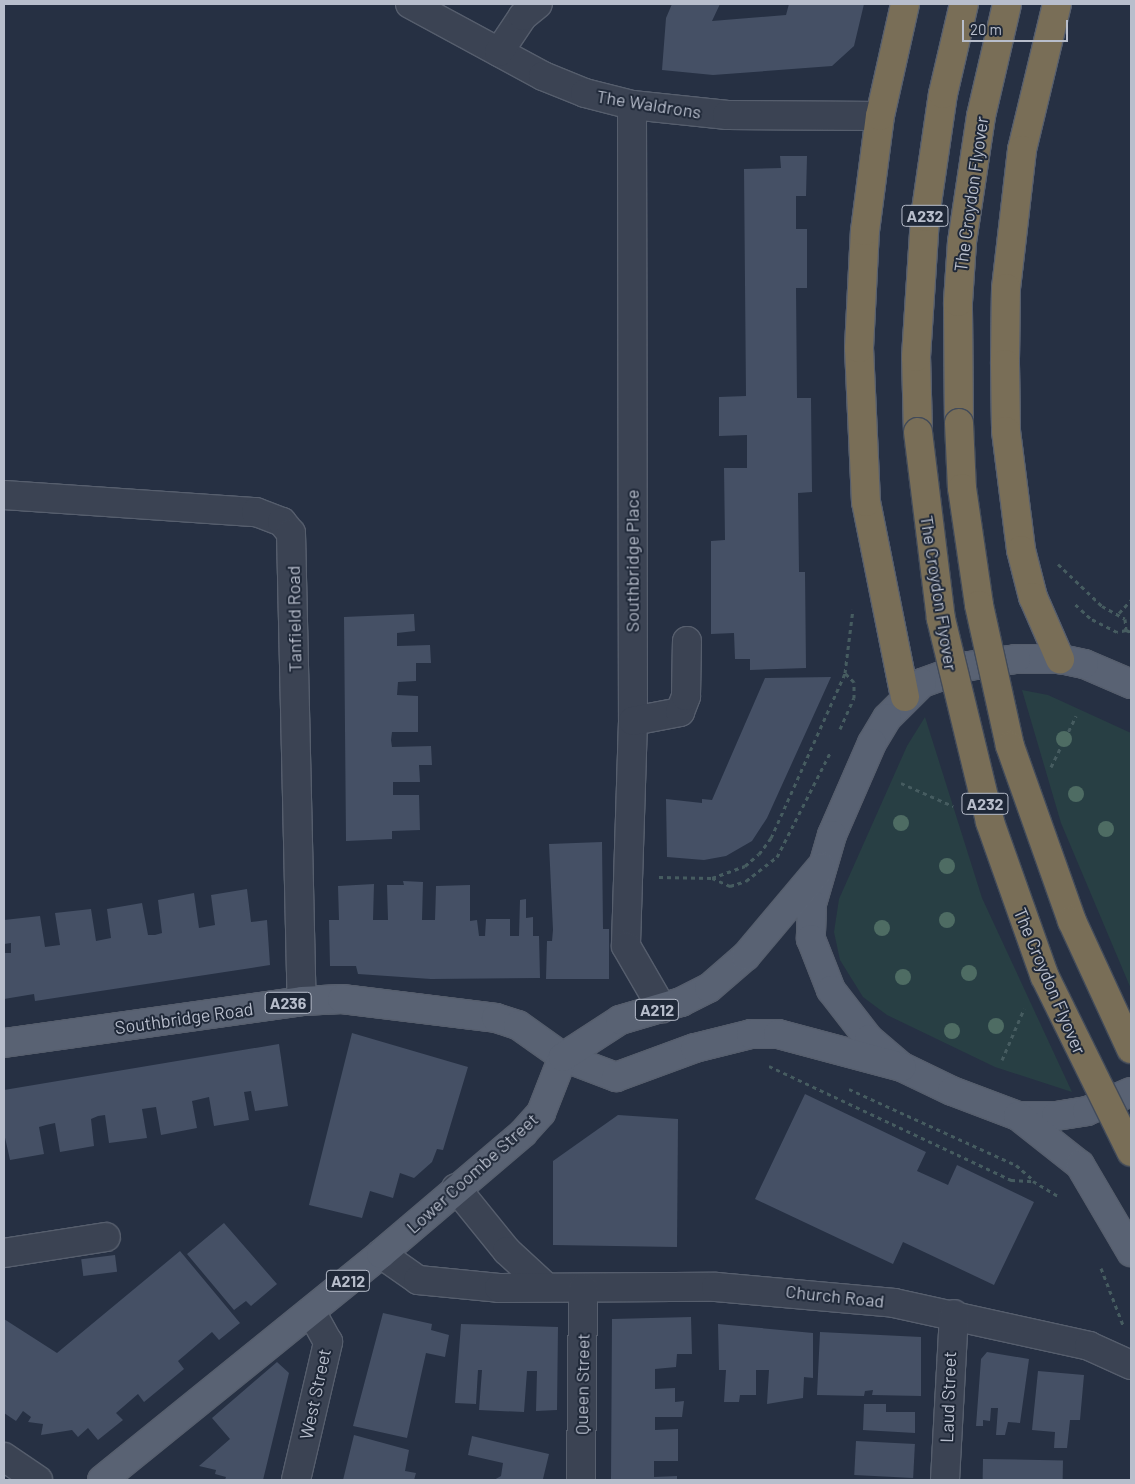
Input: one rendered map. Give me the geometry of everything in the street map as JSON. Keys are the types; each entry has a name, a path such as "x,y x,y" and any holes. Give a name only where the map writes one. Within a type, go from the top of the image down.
{"highway":[{"path":"905,697 866,502 859,358 865,231 880,116 906,4"},
{"name":"The Croydon Flyover","path":"964,4 943,94 925,217 916,357 918,432 941,619 990,822 1045,977 1131,1152"},
{"name":"The Croydon Flyover","path":"1007,4 981,116 962,242 958,311 958,423 962,488 979,605 1010,746 1072,921 1131,1049"},
{"path":"1057,4 1022,150 1006,288 1006,431 1021,550 1033,597 1060,659"}],"main road":[{"path":"1131,684 1084,664 1060,659 1016,659 969,666 922,683 905,697 872,743 822,867 812,904 812,939 819,963 848,1015 869,1039 902,1067 988,1107 1018,1116 1056,1116 1086,1111 1131,1092"},
{"name":"A212","path":"563,1057 608,1025 696,996 733,969 822,867"},
{"name":"Southbridge Road","path":"4,1044 302,1001 378,1002 487,1016 518,1025 563,1057 616,1077 734,1036 778,1034 902,1067"},
{"name":"Lower Coombe Street","path":"102,1480 381,1254 534,1122 563,1057"},
{"path":"1018,1116 1080,1165 1131,1252"}],"street":[{"name":"The Waldrons","path":"410,4 499,52 585,93 632,105 727,115 880,116"},
{"path":"499,52 523,16 538,4"},
{"name":"Southbridge Place","path":"632,105 633,721 626,946 662,1008"},
{"name":"Tanfield Road","path":"4,495 256,512 282,522 291,533 302,1001"},
{"path":"633,721 680,712 686,696 687,641"},
{"path":"456,1188 507,1251 546,1286"},
{"path":"4,1253 106,1237"},
{"name":"Church Road","path":"381,1254 418,1280 499,1288 546,1286 772,1290 894,1303 954,1314 1125,1360"},
{"name":"Queen Street","path":"581,1480 583,1288"},
{"name":"West Street","path":"296,1480 328,1342 310,1311"},
{"name":"Laud Street","path":"945,1480 954,1314"},
{"path":"4,1457 38,1480"}],"path":[{"path":"1021,550 1060,565 1102,606 1118,613 1125,619 1126,630"},
{"path":"1065,594 1090,618 1117,632 1126,630 1131,632"},
{"path":"1118,613 1131,600"},
{"path":"628,876 712,878 745,866 771,838 845,673 853,606"},
{"path":"838,733 854,698 854,682 845,673"},
{"path":"712,878 730,886 746,881 777,857 830,751"},
{"path":"770,1060 762,1061 774,1071 1011,1180 1033,1181"},
{"path":"843,1086 1016,1165 1033,1181 1067,1204"},
{"path":"1097,1258 1125,1329 1125,1360"}],"green space":[{"path":"1022,690 1048,695 1131,733 1131,989 1061,823"},
{"path":"925,717 982,898 1072,1092 995,1067 887,1015 863,997 840,960 834,932 839,899 907,746"}],"building":[{"path":"672,4 720,4 712,21 786,15 789,4 864,4 854,46 832,66 713,75 662,70 666,18"},
{"path":"780,156 807,156 806,196 796,196 796,229 807,229 807,288 796,288 797,398 811,398 812,492 798,493 799,572 805,572 806,668 750,670 750,659 735,659 734,633 711,634 711,541 725,540 724,468 747,468 747,435 719,436 719,397 746,396 744,169 781,168"},
{"path":"414,614 415,631 397,633 397,646 430,645 431,663 416,663 416,681 398,682 397,695 418,696 418,732 392,732 391,740 392,747 431,746 432,765 419,765 420,782 393,782 393,795 419,795 420,830 392,831 392,839 346,841 344,617"},
{"path":"831,677 767,818 752,841 726,856 704,860 667,857 666,799 702,803 702,799 712,800 765,678"},
{"path":"602,842 603,929 609,929 609,979 546,979 547,941 552,941 553,930 549,844"},
{"path":"403,881 423,882 422,920 435,920 436,886 470,885 470,921 477,920 479,936 485,936 486,919 510,919 510,936 519,936 520,900 526,899 526,918 533,917 533,936 539,936 540,978 431,979 358,974 356,966 330,966 329,920 339,920 338,886 374,884 373,920 388,920 387,885 404,885"},
{"path":"247,889 251,922 267,920 270,965 35,1001 34,994 4,999 4,953 11,953 11,943 4,944 4,920 40,916 45,947 60,945 55,913 91,909 96,941 111,938 107,909 142,903 148,935 155,935 162,933 158,900 194,893 199,928 215,925 211,895"},
{"path":"352,1033 468,1067 443,1150 437,1149 432,1162 414,1178 400,1173 393,1198 370,1191 362,1218 309,1205"},
{"path":"279,1044 288,1106 255,1111 251,1091 244,1092 249,1120 214,1126 209,1097 192,1101 197,1128 161,1135 156,1107 142,1109 147,1138 109,1143 105,1115 98,1116 91,1119 94,1146 60,1152 55,1123 39,1127 44,1154 10,1160 4,1133 4,1090"},
{"path":"805,1094 926,1152 917,1171 948,1185 957,1165 1034,1202 994,1285 903,1242 893,1264 755,1199"},
{"path":"618,1115 678,1119 677,1247 553,1245 553,1161"},
{"path":"224,1223 277,1284 251,1306 246,1301 234,1310 187,1254"},
{"path":"180,1251 240,1323 219,1340 212,1332 178,1361 184,1369 144,1402 138,1394 116,1413 123,1420 98,1440 88,1428 78,1437 72,1430 41,1435 43,1424 28,1422 31,1417 23,1411 16,1421 4,1413 4,1319 57,1353"},
{"path":"115,1255 117,1272 83,1276 81,1259"},
{"path":"383,1313 432,1324 431,1330 449,1335 445,1357 426,1353 407,1438 353,1426"},
{"path":"691,1317 692,1354 677,1354 676,1367 655,1369 655,1389 675,1388 675,1402 684,1401 682,1417 655,1417 655,1430 678,1429 678,1461 654,1461 654,1477 677,1476 677,1480 611,1480 612,1319"},
{"path":"461,1324 558,1327 557,1410 536,1411 537,1371 527,1371 524,1412 479,1410 482,1370 478,1370 476,1404 455,1403"},
{"path":"718,1324 813,1333 813,1378 804,1377 803,1398 767,1404 769,1370 756,1370 756,1395 740,1395 739,1402 724,1402 726,1370 719,1370"},
{"path":"820,1332 921,1337 921,1396 872,1395 873,1390 865,1391 864,1396 817,1395"},
{"path":"987,1352 1029,1359 1020,1423 1008,1422 1005,1435 996,1435 998,1408 991,1408 990,1421 983,1420 983,1426 976,1426 981,1359"},
{"path":"277,1362 289,1373 263,1480 225,1480 226,1477 215,1474 216,1470 199,1466 230,1439 212,1418"},
{"path":"1038,1371 1084,1375 1080,1420 1070,1420 1067,1448 1054,1448 1055,1432 1032,1430"},
{"path":"864,1404 886,1404 886,1412 915,1412 915,1433 863,1430"},
{"path":"354,1435 409,1450 405,1471 416,1473 414,1480 343,1480"},
{"path":"472,1436 549,1454 543,1479 494,1480 501,1476 503,1463 468,1455"},
{"path":"856,1441 915,1444 913,1478 854,1475"},
{"path":"983,1459 1063,1460 1063,1480 983,1480"}]}
